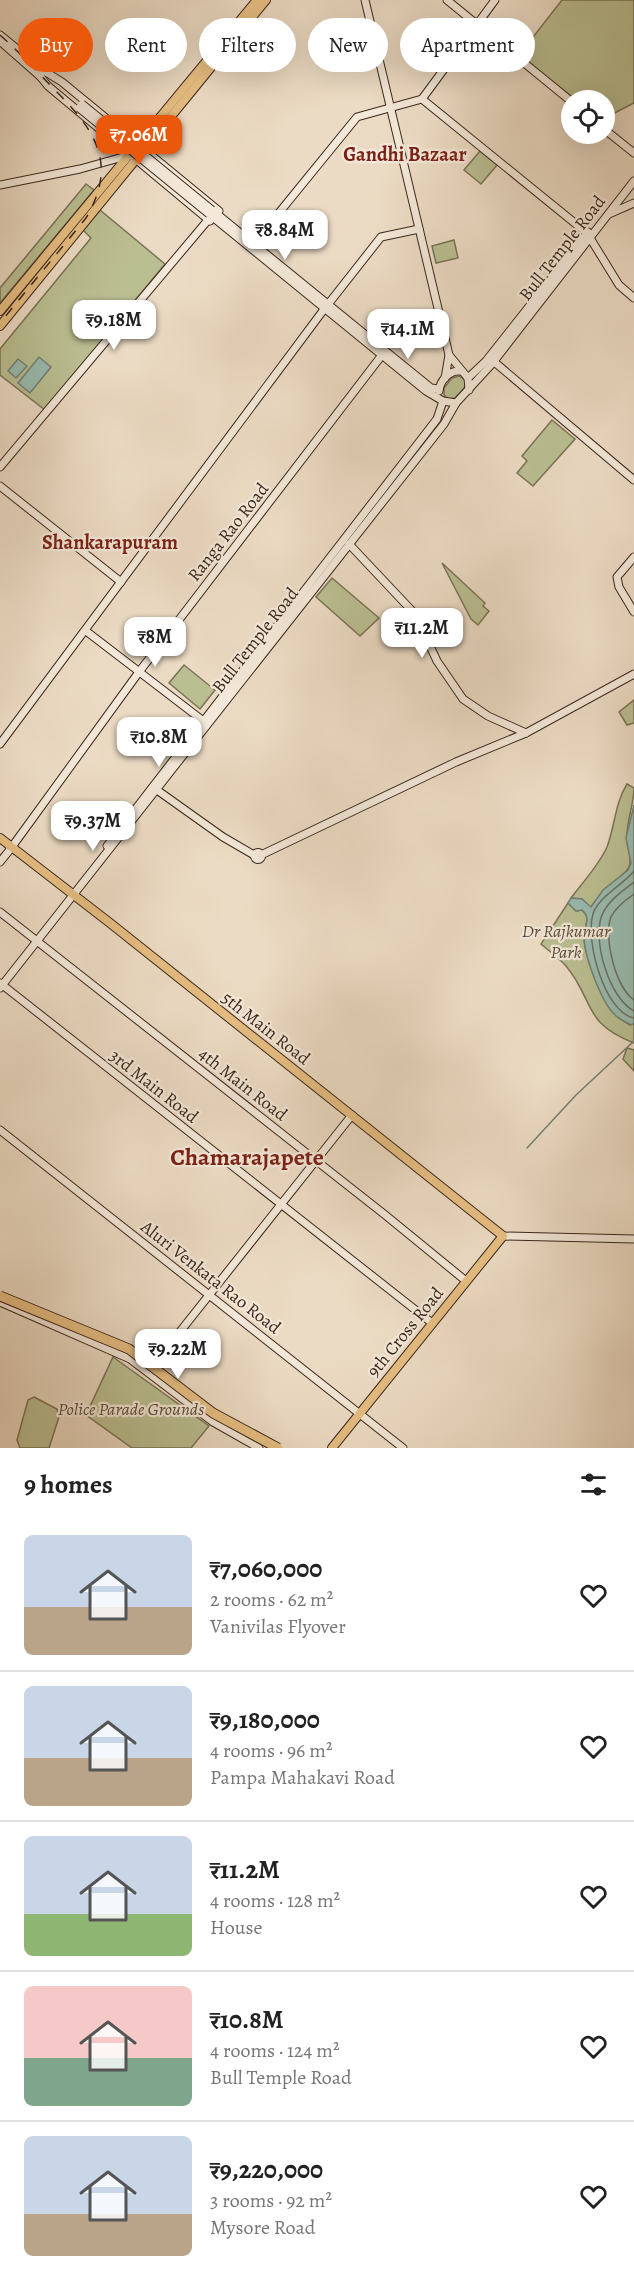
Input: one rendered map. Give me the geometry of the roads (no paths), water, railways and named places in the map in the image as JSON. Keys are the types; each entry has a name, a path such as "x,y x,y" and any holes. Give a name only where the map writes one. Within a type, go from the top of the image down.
{"highway":[{"path":"0,1298 120,1348 212,1417 272,1448"},
{"path":"0,1298 129,1349 213,1413 278,1448"}],"main road":[{"path":"250,14 251,0"},
{"path":"0,311 142,147 250,14 257,0"},
{"path":"142,147 149,132 250,14 268,0"},
{"path":"125,134 149,132"},
{"path":"0,326 133,157"},
{"path":"0,833 13,846"},
{"path":"0,838 13,846"},
{"name":"5th Main Road","path":"13,846 503,1236"},
{"name":"9th Cross Road","path":"332,1448 503,1236"}],"street":[{"path":"365,0 449,356 441,396"},
{"path":"447,0 470,18"},
{"path":"482,18 495,0"},
{"path":"0,35 18,52"},
{"path":"0,41 18,55"},
{"path":"40,72 48,86 133,157 210,215 256,246"},
{"path":"40,72 210,215"},
{"path":"40,72 62,82 142,147 428,393 456,402 469,390 468,378 449,356"},
{"path":"256,246 357,117 422,99 442,72"},
{"path":"535,72 561,93"},
{"path":"422,99 588,235 619,285 634,298"},
{"path":"615,138 634,153"},
{"path":"0,185 133,157"},
{"name":"Bull Temple Road","path":"469,390 634,174"},
{"name":"Bull Temple Road","path":"588,235 634,182"},
{"path":"607,215 634,203"},
{"path":"0,468 210,215"},
{"path":"0,744 326,307 381,237 419,230"},
{"path":"326,307 441,396"},
{"name":"Ranga Rao Road","path":"0,862 140,672 382,355"},
{"path":"490,361 634,480"},
{"name":"Bull Temple Road","path":"468,378 490,361"},
{"path":"446,378 453,372 460,371"},
{"name":"Bull Temple Road","path":"73,895 437,419 441,396"},
{"name":"Bull Temple Road","path":"73,895 157,790 206,723 444,424 456,402"},
{"path":"0,486 122,582"},
{"path":"349,544 415,614 436,661 462,699 475,709 526,733"},
{"path":"634,556 617,577 619,587 634,612"},
{"path":"86,631 206,723"},
{"path":"157,790 224,837 258,855 456,762 526,733 634,674"},
{"path":"1,986 73,895"},
{"name":"4th Main Road","path":"0,912 466,1281"},
{"name":"3rd Main Road","path":"1,986 432,1323"},
{"path":"147,1372 352,1115"},
{"name":"Aluri Venkata Rao Road","path":"0,1130 403,1448"},
{"path":"503,1236 634,1239"},
{"path":"0,1298 113,1338 153,1364 221,1416 285,1448"},
{"path":"0,1298 111,1349 147,1372 213,1422 259,1448"}],"water":[{"path":"39,357 51,367 30,393 18,383"},
{"path":"18,359 27,366 16,378 8,371"},
{"path":"634,805 634,1023 631,1025 615,1015 604,1000 587,955 584,936 587,916 582,910 576,911 568,903 571,898 582,899 591,907 603,890 628,870 631,863 626,838"}],"waterway":[{"path":"527,1148 576,1095 634,1041"}],"railway":[{"path":"0,35 80,118 90,132 101,163 101,180 96,198 86,218 0,323"}],"district":[{"name":"Gandhi Bazaar","path":"405,154"},
{"name":"Shankarapuram","path":"110,542"},
{"name":"Chamarajapete","path":"247,1157"}],"park label":[{"name":"Dr Rajkumar Park","path":"566,941"},
{"name":"Police Parade Grounds","path":"131,1409"}]}
